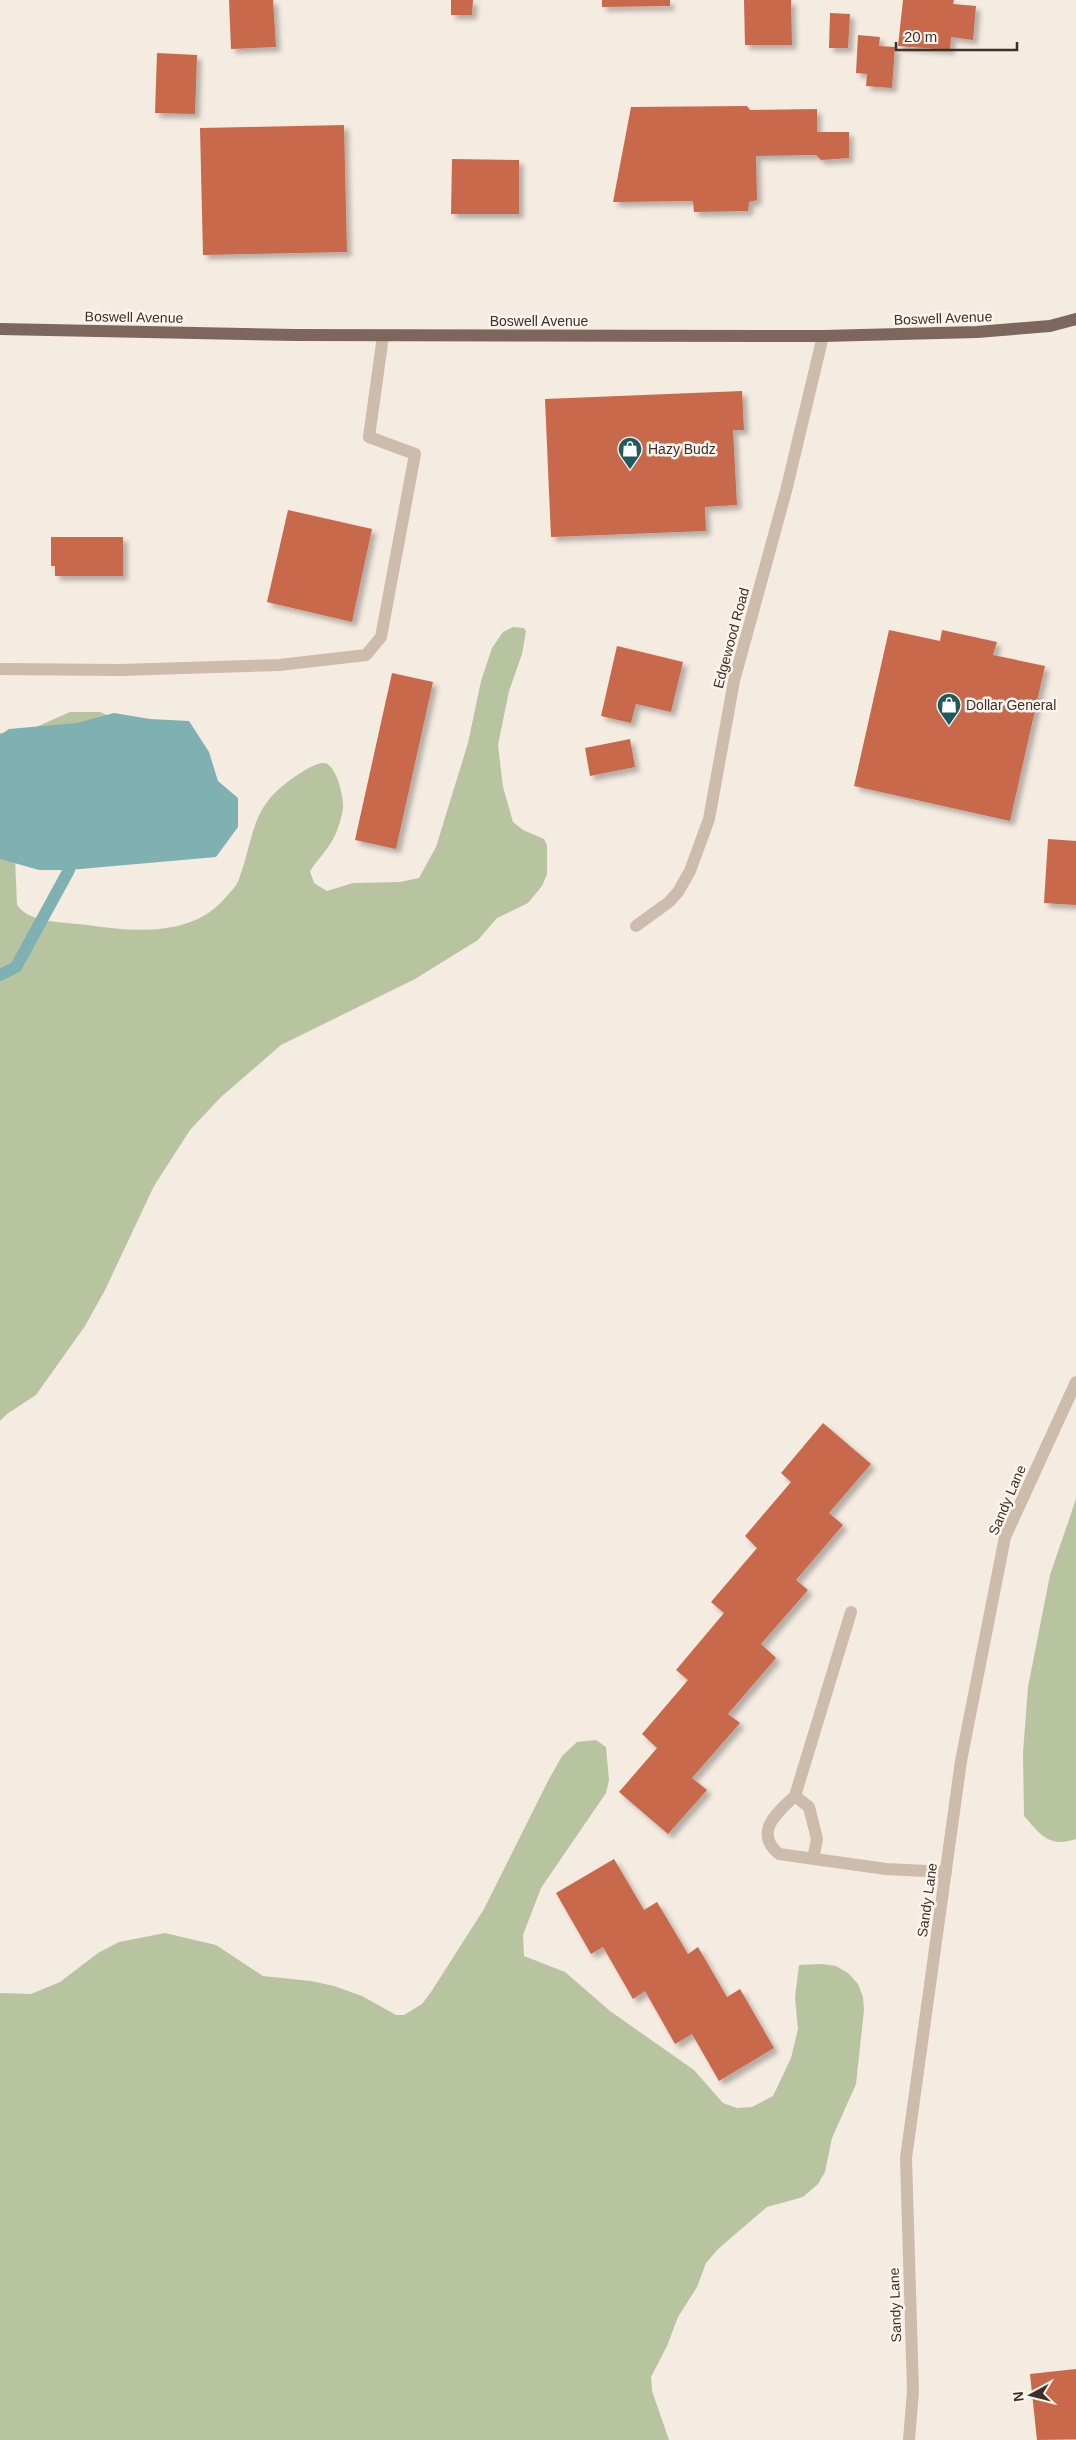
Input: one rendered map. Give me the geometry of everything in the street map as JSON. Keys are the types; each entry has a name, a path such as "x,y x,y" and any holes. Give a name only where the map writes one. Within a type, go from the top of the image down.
{"main road":[{"name":"Boswell Avenue","path":"0,329 383,336 824,336 978,332 1050,326 1076,319"}],"street":[{"path":"0,669 121,670 269,665 366,655 382,637 415,454 369,437 383,336"},
{"name":"Edgewood Road","path":"636,926 670,902 678,892 690,871 709,819 728,710 786,491 824,336"},
{"name":"Sandy Lane","path":"909,2440 912,2391 906,2158 960,1761 1005,1536 1076,1382"},
{"path":"851,1612 795,1796 775,1815 767,1830 770,1846 779,1854 886,1869 946,1872"},
{"path":"795,1796 809,1807 817,1839 813,1859"}],"green space":[{"path":"513,627 524,628 526,631 522,654 509,691 498,745 503,787 513,822 523,830 544,839 547,845 547,874 542,886 528,903 497,918 478,940 415,979 281,1045 221,1097 190,1130 154,1186 105,1290 85,1326 36,1395 7,1414 0,1421 0,733 20,734 70,712 100,712 112,717 15,858 17,905 30,916 49,921 143,930 162,929 197,919 212,910 237,884 257,820 271,797 283,785 301,772 320,763 328,764 332,768 341,789 343,808 334,838 310,871 314,883 327,891 353,883 400,882 419,878 436,847 468,743 481,681 492,648 503,632"},
{"path":"1076,1499 1076,1839 1059,1842 1046,1838 1024,1816 1023,1753 1028,1687 1050,1575"},
{"path":"596,1740 606,1747 609,1780 606,1793 541,1888 523,1935 524,1956 565,1972 610,2011 694,2070 723,2103 737,2108 752,2107 773,2096 791,2058 798,2029 795,1998 799,1965 822,1964 836,1966 848,1973 858,1984 863,1997 864,2010 856,2084 832,2138 825,2172 818,2184 803,2197 767,2207 718,2249 706,2263 697,2287 678,2317 667,2346 651,2377 652,2391 669,2440 0,2440 0,1993 31,1994 60,1982 98,1953 119,1942 165,1933 216,1945 263,1976 311,1981 334,1986 362,1996 396,2015 404,2015 422,2004 484,1909 562,1756 577,1742"}],"water":[{"path":"114,713 150,719 189,721 209,752 218,781 238,798 238,827 216,857 69,870 39,870 0,859 0,735 9,729 77,723"}],"building":[{"path":"229,0 273,0 276,47 231,49"},
{"path":"451,0 473,0 472,15 451,15"},
{"path":"602,0 670,0 670,6 602,7"},
{"path":"744,0 791,0 792,45 745,45"},
{"path":"903,0 954,0 953,4 976,6 973,40 951,37 950,50 898,46"},
{"path":"830,13 850,14 848,48 829,48"},
{"path":"858,35 880,37 879,46 895,47 892,88 866,86 867,74 856,73"},
{"path":"157,53 197,55 195,114 155,113"},
{"path":"747,106 750,110 817,109 817,132 849,132 849,158 821,160 816,155 756,156 757,200 749,202 748,211 694,212 693,201 613,202 631,107"},
{"path":"344,125 347,252 203,255 200,128"},
{"path":"452,159 519,160 519,214 451,214"},
{"path":"742,391 744,430 733,430 737,505 705,507 706,531 551,537 545,399"},
{"path":"288,510 372,529 352,622 267,602"},
{"path":"51,537 123,537 123,576 55,576 55,566 51,566"},
{"name":"Dollar General","path":"889,630 940,641 942,630 997,642 993,655 1045,666 1010,821 854,786"},
{"path":"617,646 683,662 671,712 636,704 631,723 601,716"},
{"path":"392,673 433,682 396,849 355,840"},
{"path":"630,739 635,767 590,776 585,748"},
{"path":"1048,839 1076,841 1076,905 1044,903"},
{"path":"823,1423 871,1464 829,1513 843,1525 796,1580 808,1590 761,1644 776,1658 728,1714 740,1723 692,1778 707,1790 668,1834 619,1792 657,1748 642,1734 688,1680 676,1670 724,1613 711,1602 757,1548 745,1536 791,1482 781,1473"},
{"path":"614,1859 644,1910 657,1902 688,1954 698,1947 727,1997 740,1989 774,2048 719,2081 692,2034 675,2044 645,1991 633,1999 603,1947 591,1954 556,1893"},
{"path":"1076,2369 1076,2439 1037,2440 1030,2374"}],"waterway":[{"path":"0,975 16,967 69,870"}],"place":[{"name":"Hazy Budz","path":"630,470"},
{"name":"Dollar General","path":"949,726"}]}
